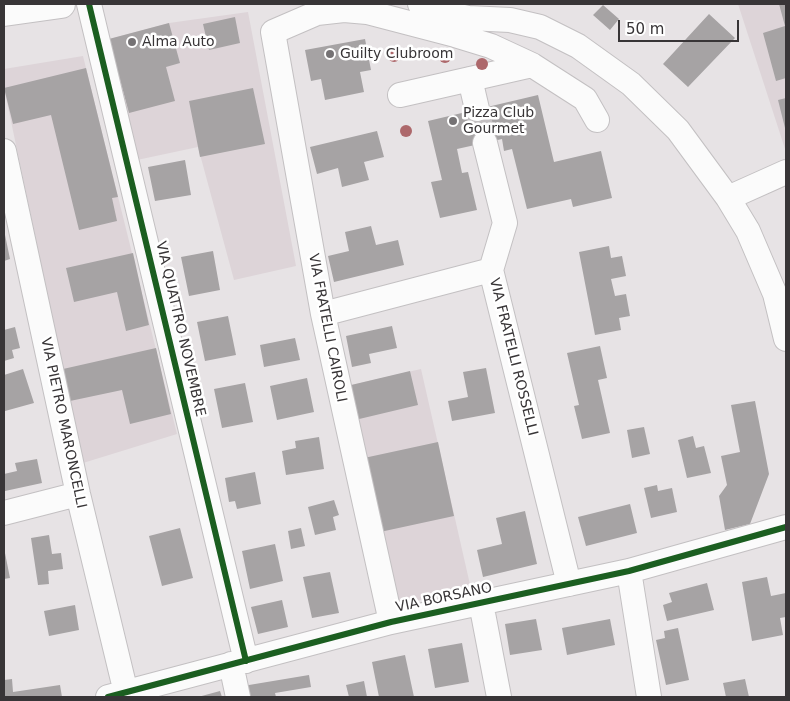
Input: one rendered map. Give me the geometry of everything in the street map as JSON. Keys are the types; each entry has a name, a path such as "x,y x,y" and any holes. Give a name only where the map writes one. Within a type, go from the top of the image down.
{"main road":[{"path":"4,12 61,4"}],"street":[{"name":"VIA QUATTRO NOVEMBRE","path":"89,4 239,663 238,697"},
{"path":"414,11 436,8 468,18 510,20 540,27 578,46 630,84 678,130 728,198 748,231 774,294 786,339"},
{"name":"VIA FRATELLI CAIROLI","path":"391,622 323,314 273,32 316,13 344,10 367,12 414,11"},
{"path":"414,11 532,65 585,99 597,120"},
{"path":"400,95 532,65"},
{"path":"470,79 477,109"},
{"path":"486,143 505,223 491,270"},
{"name":"VIA PIETRO MARONCELLI","path":"4,151 120,696"},
{"path":"728,198 786,172"},
{"name":"VIA FRATELLI ROSSELLI","path":"323,314 491,270 569,584"},
{"path":"4,514 78,494"},
{"name":"VIA BORSANO","path":"120,696 391,622 629,571 786,527"},
{"path":"629,571 649,697"},
{"path":"481,602 498,697"}],"shaded area":[{"path":"738,4 786,4 786,152"},
{"path":"248,12 296,266 234,280 198,147 137,160 109,39 169,23"},
{"path":"83,56 177,434 83,463 4,88 4,69"},
{"path":"421,369 471,589 397,605 347,386"}],"building":[{"path":"779,4 786,4 786,78 776,81 763,33 785,26"},
{"path":"603,5 619,19 610,30 593,15"},
{"path":"709,14 735,38 688,87 663,64"},
{"path":"235,17 240,43 209,50 203,24"},
{"path":"169,23 180,63 166,67 175,101 129,113 109,39"},
{"path":"365,39 371,70 360,72 364,92 325,100 321,79 311,81 305,50"},
{"path":"86,68 118,197 112,198 117,221 79,230 51,115 13,124 4,88"},
{"path":"253,88 265,144 200,157 189,101"},
{"path":"538,95 554,162 601,151 612,198 573,207 571,199 527,209 512,149 504,151 502,139 457,149 462,173 468,172 477,210 440,218 431,182 442,180 428,121"},
{"path":"786,98 786,132 778,100"},
{"path":"377,131 384,157 364,162 369,180 342,187 338,168 317,174 310,147"},
{"path":"185,160 191,195 155,201 148,167"},
{"path":"371,226 376,245 398,240 404,265 334,282 328,256 349,251 345,232"},
{"path":"4,230 10,259 4,261"},
{"path":"609,246 611,258 622,256 626,276 611,279 615,296 626,294 630,316 619,318 621,330 595,335 579,252"},
{"path":"213,251 220,290 189,296 181,257"},
{"path":"133,253 149,325 126,331 117,292 74,302 66,268"},
{"path":"228,316 236,355 205,361 197,322"},
{"path":"392,326 397,348 369,354 371,363 352,367 346,336"},
{"path":"15,327 20,348 12,350 14,358 4,361 4,330"},
{"path":"295,338 300,360 264,367 260,345"},
{"path":"600,346 607,378 598,380 610,433 582,439 574,406 579,405 567,353"},
{"path":"156,348 171,414 130,424 122,390 70,401 63,369"},
{"path":"486,368 495,413 452,421 448,401 468,397 463,372"},
{"path":"23,369 34,403 5,411 4,375"},
{"path":"410,371 418,405 355,420 347,386"},
{"path":"307,378 314,412 277,420 270,386"},
{"path":"245,383 253,422 222,428 214,389"},
{"path":"755,401 769,474 750,524 725,530 719,496 727,485 721,456 740,452 731,405"},
{"path":"644,427 650,454 632,458 627,430"},
{"path":"693,436 696,448 704,446 711,473 687,478 678,440"},
{"path":"319,437 324,469 286,475 282,451 296,448 295,441"},
{"path":"438,442 454,516 380,532 364,458"},
{"path":"37,459 42,483 5,491 4,474 17,471 15,463"},
{"path":"255,472 261,504 237,509 235,501 229,502 225,478"},
{"path":"657,485 658,491 672,488 677,512 651,518 644,488"},
{"path":"334,500 339,515 333,517 336,530 315,535 308,507"},
{"path":"630,504 637,533 586,546 578,517"},
{"path":"525,511 537,564 483,577 477,550 502,544 496,518"},
{"path":"180,528 193,578 162,586 149,536"},
{"path":"301,528 305,546 291,549 288,531"},
{"path":"49,535 52,554 61,553 63,569 48,571 49,584 38,585 31,538"},
{"path":"275,544 283,581 250,589 242,551"},
{"path":"4,548 10,578 4,579"},
{"path":"330,572 339,613 312,618 303,577"},
{"path":"767,577 771,596 786,593 786,617 780,618 783,635 752,641 742,582"},
{"path":"707,583 714,610 667,621 663,605 672,602 669,593"},
{"path":"282,600 288,627 258,634 251,607"},
{"path":"75,605 79,630 49,636 44,611"},
{"path":"536,619 542,650 510,655 505,624"},
{"path":"610,619 615,645 567,655 562,628"},
{"path":"678,628 689,680 666,685 656,640 665,638 664,631"},
{"path":"462,643 469,682 435,688 428,649"},
{"path":"405,655 414,697 379,697 372,662"},
{"path":"309,675 311,687 275,693 276,697 245,697 243,686"},
{"path":"12,679 13,692 60,685 62,697 4,697 4,680"},
{"path":"745,679 749,697 726,697 723,683"},
{"path":"364,681 367,697 349,697 346,685"},
{"path":"220,691 222,697 198,697"}],"tunnel":[{"path":"477,109 485,143"}],"cycle path":[{"path":"89,4 246,661"},
{"path":"108,697 391,622 629,571 786,527"}],"place":[{"name":"Alma Auto","path":"132,42"},
{"name":"Guilty Clubroom","path":"330,54"},
{"name":"Pizza Club Gourmet","path":"453,121"}]}
